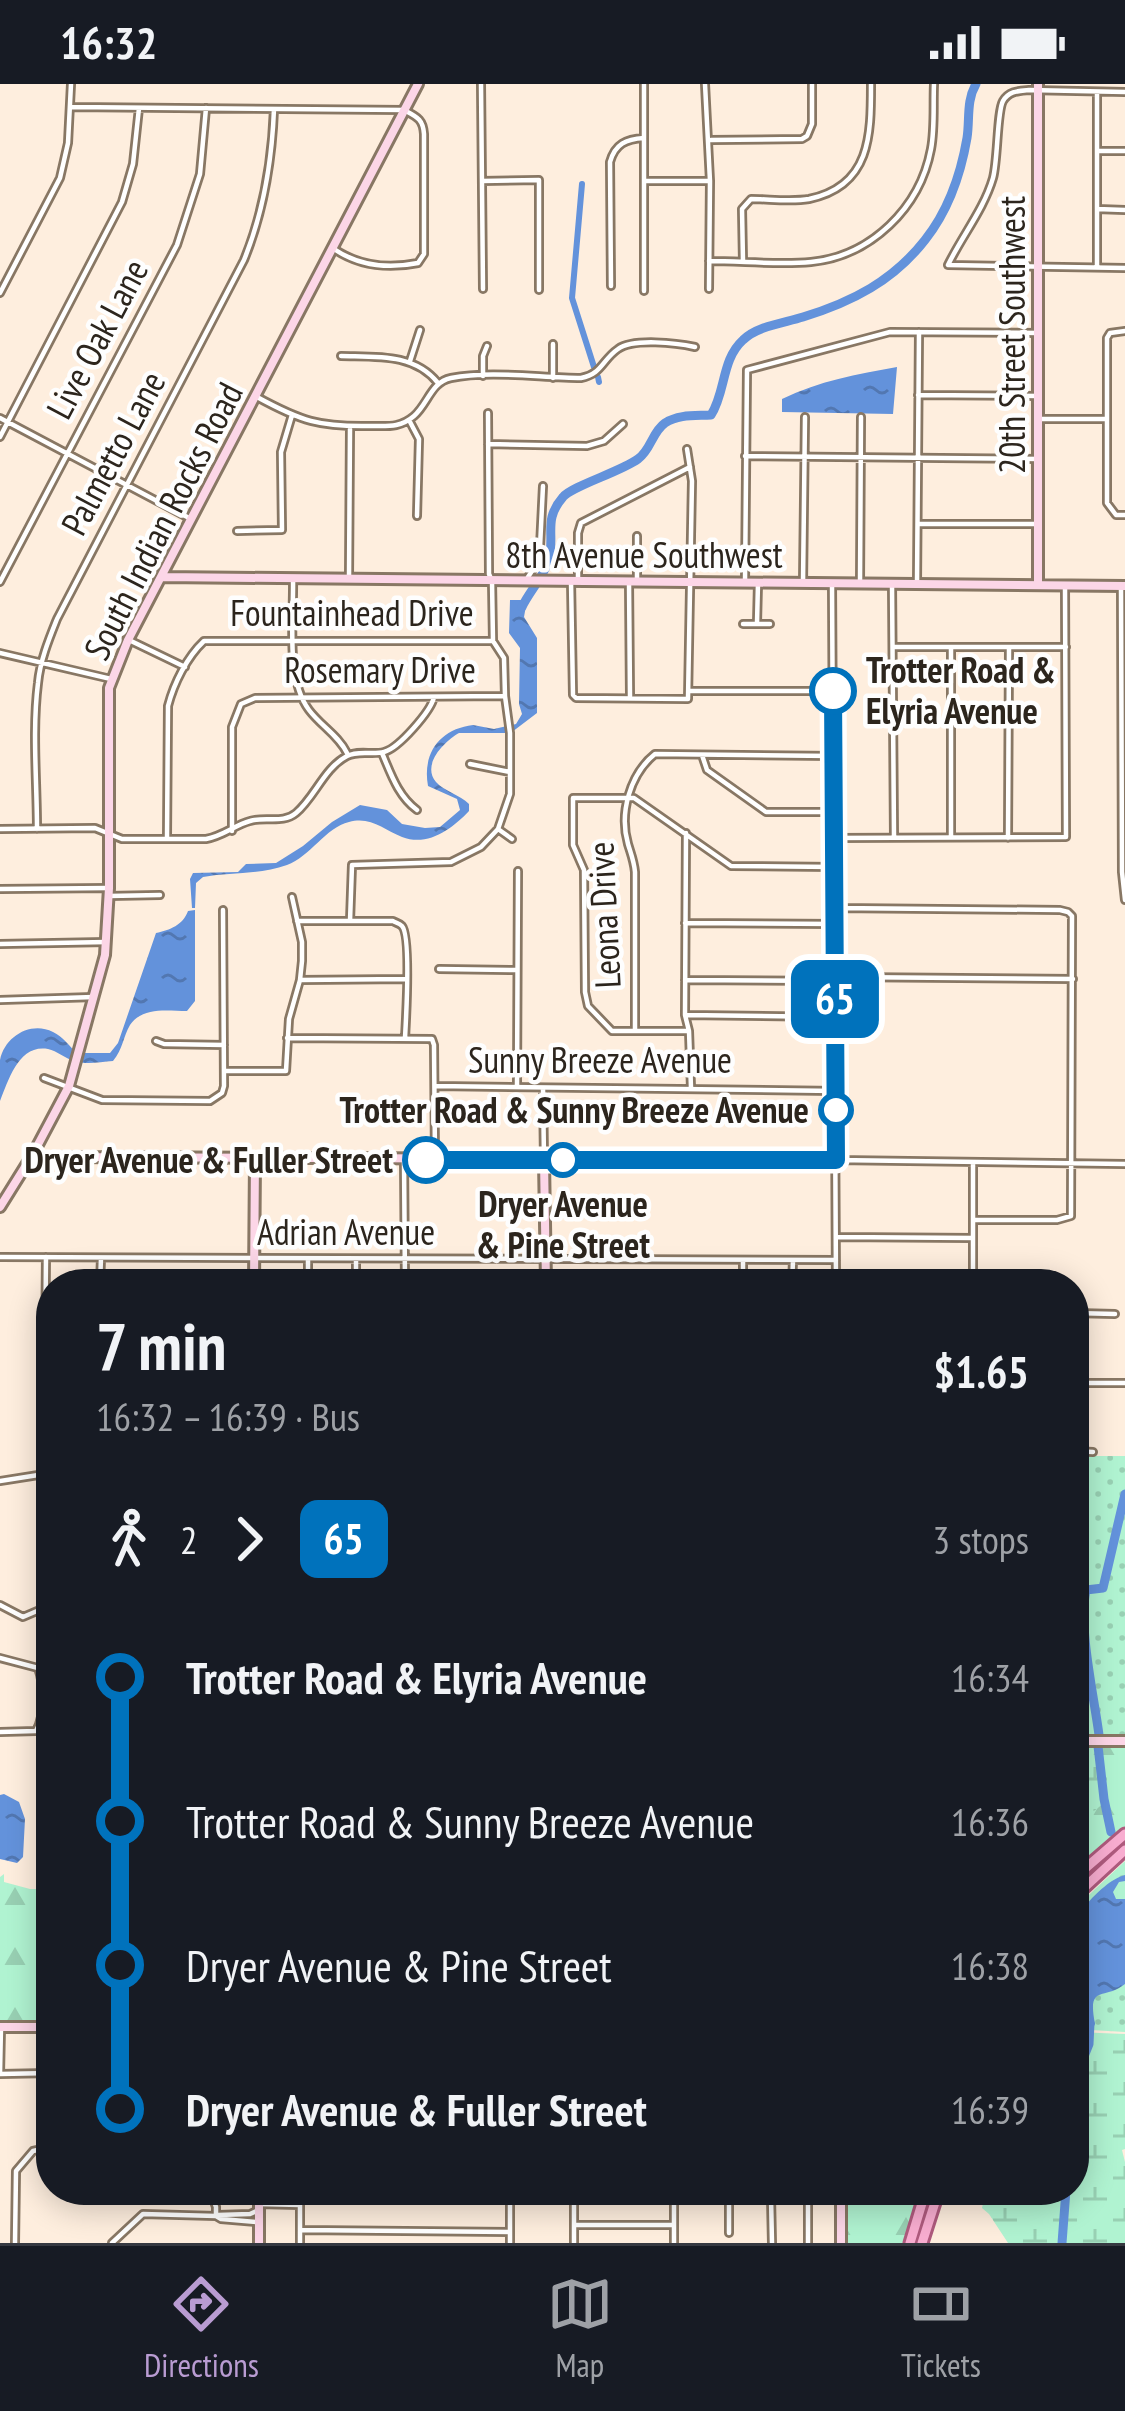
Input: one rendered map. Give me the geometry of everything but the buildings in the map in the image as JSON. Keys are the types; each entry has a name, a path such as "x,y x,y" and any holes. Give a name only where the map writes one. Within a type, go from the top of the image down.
{"main road":[{"path":"1089,1865 1125,1834"},
{"path":"1089,1883 1125,1850"},
{"path":"910,2243 921,2205"},
{"path":"922,2243 934,2205"}],"street":[{"path":"0,293 60,178 68,143 71,84"},
{"name":"South Indian Rocks Road","path":"0,1207 69,1086 107,942 110,679 418,84"},
{"path":"481,84 483,289"},
{"path":"644,84 644,291"},
{"path":"705,84 709,289"},
{"path":"708,140 808,136 812,84"},
{"path":"743,261 745,203 816,197 841,185 857,167 870,140 871,84"},
{"path":"709,261 828,259 861,247 891,224 913,198 927,166 934,84"},
{"path":"1125,92 1038,88 1015,91 1003,101 993,178 948,265 1125,268"},
{"name":"20th Street Southwest","path":"1038,88 1038,585"},
{"path":"1097,92 1097,268"},
{"path":"71,107 404,110 418,117 423,123 424,254 409,265 364,264 334,248"},
{"path":"0,437 122,202 133,164 139,108"},
{"name":"Live Oak Lane","path":"0,582 187,221 200,174 206,108"},
{"name":"Palmetto Lane","path":"37,829 36,700 42,663 57,619 253,238 270,165 274,109"},
{"path":"611,286 610,162 623,141 644,138"},
{"path":"1097,151 1125,151"},
{"path":"482,181 539,180 538,290"},
{"path":"644,181 710,182"},
{"path":"1097,209 1125,210"},
{"path":"410,361 420,330"},
{"path":"1125,331 1110,332 1107,338 1106,419 1106,503 1117,515 1125,515"},
{"path":"745,583 747,370 890,332 1039,333"},
{"path":"917,584 920,332"},
{"path":"553,344 553,378"},
{"path":"256,397 292,416 330,426 398,426 422,408 439,382 455,377 593,375 615,350 630,344 695,347"},
{"path":"483,376 487,346"},
{"path":"341,356 410,361 439,382"},
{"path":"918,395 1038,396"},
{"path":"350,921 354,861 451,862 481,847 498,829 509,794 504,658 494,641 489,574 488,413"},
{"path":"237,531 282,530 281,452 292,416"},
{"path":"803,583 805,417"},
{"path":"860,584 861,417"},
{"path":"0,418 191,519"},
{"path":"1039,419 1106,419"},
{"path":"409,420 419,439 418,516"},
{"path":"488,444 587,446 604,440 623,424"},
{"path":"349,579 350,427"},
{"path":"687,449 690,467 692,550 688,699 576,698 574,581 581,524 690,467"},
{"path":"745,456 1039,459"},
{"path":"525,581 542,556 543,486"},
{"path":"918,524 1038,524"},
{"path":"630,698 637,536"},
{"name":"8th Avenue Southwest","path":"162,577 1123,586"},
{"path":"293,579 296,683 310,711 338,737 348,755"},
{"path":"757,623 758,583"},
{"path":"832,584 836,1269"},
{"path":"892,584 894,837"},
{"path":"834,838 1066,837 1065,585"},
{"path":"1123,586 1125,900"},
{"path":"743,624 770,624"},
{"path":"128,640 185,668 168,706 167,839"},
{"name":"Fountainhead Drive","path":"185,668 204,641 494,641"},
{"path":"893,647 1066,647"},
{"path":"951,648 951,837"},
{"path":"1008,838 1009,648"},
{"path":"0,653 110,679"},
{"path":"688,691 833,691"},
{"name":"Rosemary Drive","path":"232,831 232,727 242,704 255,698 505,696"},
{"path":"0,829 95,828 122,838 206,839 252,820 290,817 348,755 382,753 396,746 432,707 434,697"},
{"path":"382,753 397,789 417,810"},
{"path":"702,753 707,770 766,812 834,812"},
{"path":"627,797 642,764 655,754 833,756"},
{"path":"470,764 510,772"},
{"path":"689,1031 612,1031 588,1006 584,870 573,845 573,798 627,797 659,813 731,866 834,867"},
{"name":"Leona Drive","path":"627,797 626,841 635,872 635,1031"},
{"path":"498,829 512,839"},
{"path":"686,833 685,1015 691,1088"},
{"path":"518,871 518,1087"},
{"path":"0,889 160,896"},
{"path":"224,1071 286,1071 302,942 292,897"},
{"path":"835,908 1068,912 1074,922 1071,1216 973,1220"},
{"path":"44,1078 102,1100 210,1101 222,1093 223,910"},
{"path":"297,921 393,921 401,925 405,932 406,1038"},
{"path":"685,923 835,924"},
{"path":"0,944 107,942"},
{"path":"440,969 517,970"},
{"path":"300,980 407,979"},
{"path":"685,980 1073,979"},
{"path":"0,1000 94,998"},
{"path":"685,1015 836,1017"},
{"path":"287,1039 432,1039 435,1160"},
{"path":"156,1041 224,1045"},
{"name":"Sunny Breeze Avenue","path":"435,1086 836,1091"},
{"path":"543,1087 545,1269"},
{"path":"33,1154 1125,1164"},
{"path":"254,1269 255,1159"},
{"path":"404,1160 405,1269"},
{"path":"973,1162 973,1269"},
{"path":"836,1237 973,1238"},
{"name":"Adrian Avenue","path":"0,1256 836,1260"},
{"path":"46,1257 46,1269"},
{"path":"100,1258 100,1269"},
{"path":"308,1259 308,1269"},
{"path":"356,1259 356,1269"},
{"path":"743,1261 743,1269"},
{"path":"793,1261 793,1269"},
{"path":"1089,1313 1115,1314"},
{"path":"1089,1382 1125,1383"},
{"path":"1089,1452 1093,1452"},
{"path":"2,1479 36,1475"},
{"path":"0,1605 22,1617 36,1610"},
{"path":"0,1658 36,1667"},
{"path":"0,1732 36,1731"},
{"path":"1089,1741 1125,1741"},
{"path":"36,2027 0,2027 0,2074 36,2074"},
{"path":"15,2243 16,2170 36,2151"},
{"path":"215,2205 216,2216"},
{"path":"216,2216 300,2205 300,2243"},
{"path":"510,2205 510,2243"},
{"path":"574,2205 574,2243"},
{"path":"674,2205 674,2243"},
{"path":"729,2205 729,2233"},
{"path":"772,2205 772,2243"},
{"path":"808,2205 808,2243"},
{"path":"841,2205 841,2243"},
{"path":"259,2207 259,2243"},
{"path":"112,2243 143,2214 259,2222"},
{"path":"574,2225 674,2225"},
{"path":"300,2230 510,2231"}],"green space":[{"path":"1089,1456 1125,1456 1125,1736 1089,1735"},
{"path":"1089,1744 1125,1744 1125,1830 1089,1858"},
{"path":"1098,1760 1118,1778 1105,1802 1089,1814 1089,1763"},
{"path":"1125,1861 1125,2032 1089,2030 1089,1895"},
{"path":"4,1874 4,1882 36,1889 36,2023 0,2022 0,1877"},
{"path":"1089,2033 1125,2034 1125,2243 1008,2243 982,2208 1089,2205"},
{"path":"844,2205 916,2205 905,2243 844,2243"}],"water":[{"path":"897,367 893,414 782,412 782,399 796,393"},
{"path":"510,600 527,600 524,617 537,638 537,713 512,732 522,714 520,648 509,633"},
{"path":"473,725 507,726 507,733 459,733 437,754 431,768 436,782 469,804 469,811 447,830 421,840 402,837 371,822 349,822 287,865 266,870 203,877 196,883 192,908 193,873 238,872 246,864 276,863 360,805 387,810 402,824 440,827 460,810 457,799 428,786 431,753 443,737"},
{"path":"195,910 195,1001 187,1011 156,1011 135,1019 113,1061 83,1063 48,1049 30,1052 16,1065 0,1101 0,1060 7,1044 20,1033 45,1029 60,1036 76,1053 110,1053 118,1043 156,933 175,926"},
{"path":"0,1795 19,1802 25,1819 23,1857 17,1863 0,1859"},
{"path":"1125,1875 1113,1892 1116,1899 1125,1899 1125,1984 1095,1998 1092,2030 1089,1902"}],"waterway":[{"path":"522,607 547,565 551,520 563,497 638,459 665,423 711,415 731,357 749,335 855,297 913,254 933,229 952,191 976,84"},
{"path":"582,184 572,298 594,367"},
{"path":"598,377 599,382"},
{"path":"1089,1590 1103,1588 1125,1494"},
{"path":"1089,1669 1099,1735"},
{"path":"1098,1746 1111,1832"},
{"path":"1089,2044 1090,2023"},
{"path":"1062,2243 1065,2205"}],"bus line":[{"name":"65","path":"426,1160 836,1160 833,691"}],"place":[{"name":"Trotter Road & Elyria Avenue","path":"833,691"},
{"name":"Trotter Road & Sunny Breeze Avenue","path":"836,1110"},
{"name":"Dryer Avenue & Fuller Street","path":"426,1160"},
{"name":"Dryer Avenue & Pine Street","path":"563,1160"}]}
